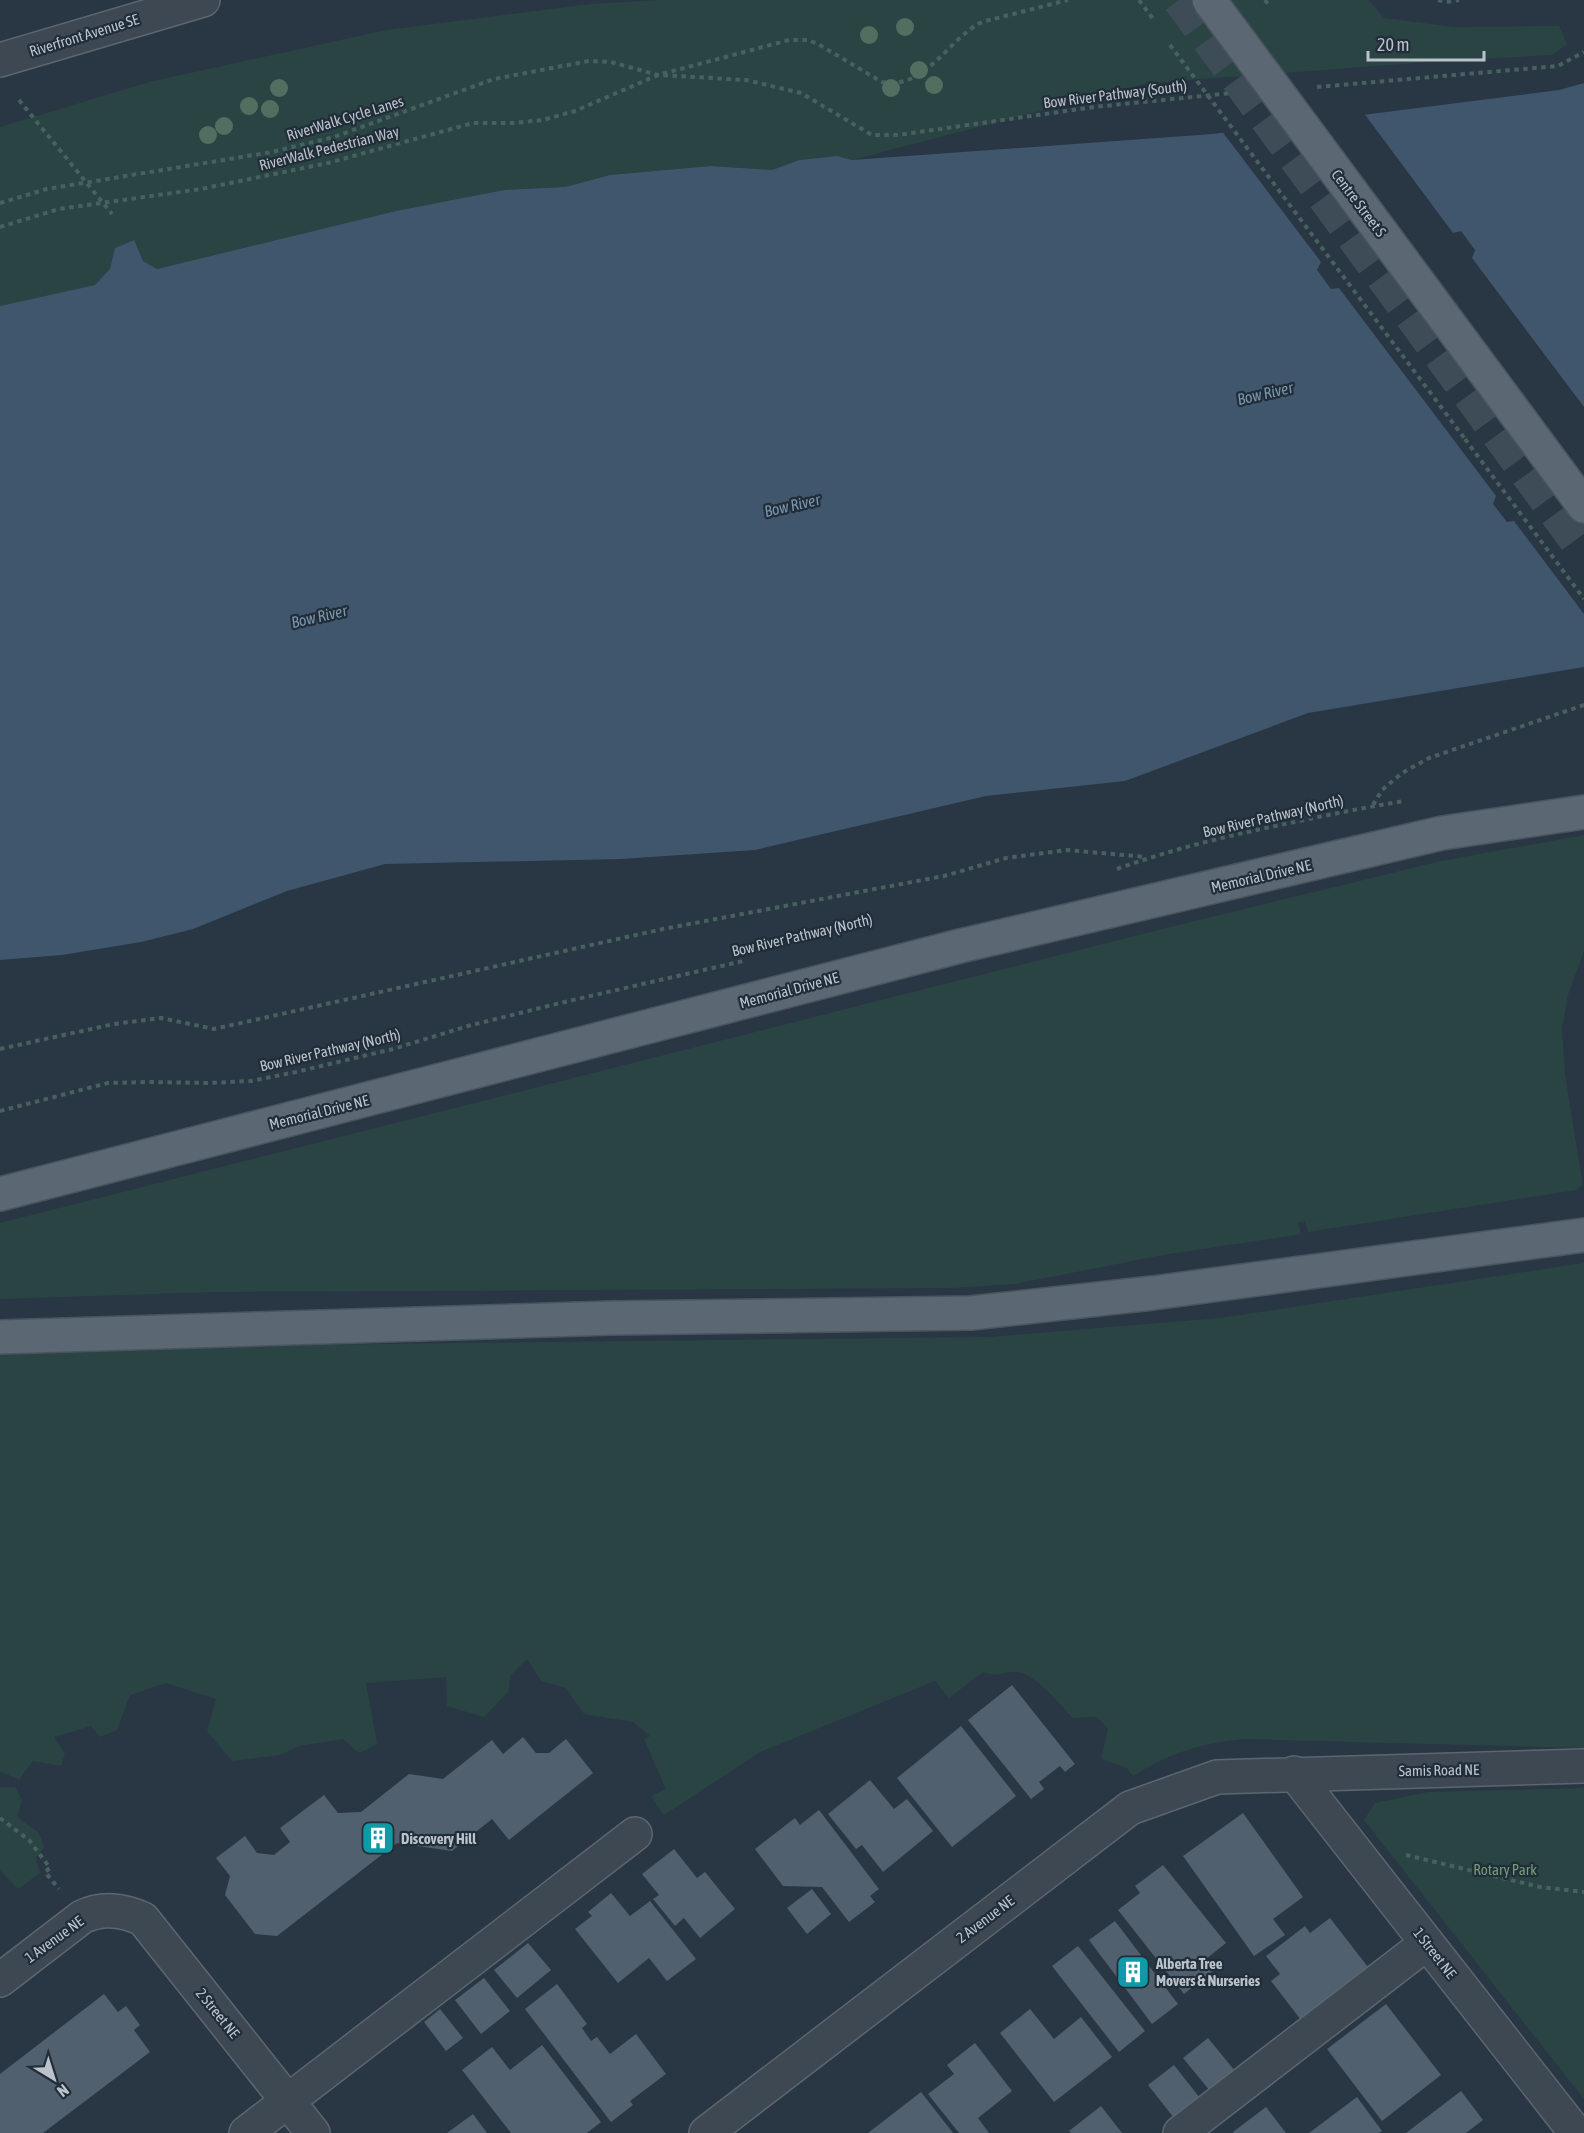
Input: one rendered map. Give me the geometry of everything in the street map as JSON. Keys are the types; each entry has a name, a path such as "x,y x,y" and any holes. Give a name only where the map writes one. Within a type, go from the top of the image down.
{"main road":[{"name":"Centre Street S","path":"1209,0 1584,506"},
{"name":"Memorial Drive NE","path":"0,1194 960,946 1442,833 1584,812"},
{"path":"0,1338 612,1318 971,1312 1153,1293 1584,1235"}],"street":[{"name":"Riverfront Avenue SE","path":"0,60 203,0"},
{"name":"Samis Road NE","path":"1294,1773 1584,1766"},
{"name":"1 Street NE","path":"1294,1773 1576,2133"},
{"name":"2 Avenue NE","path":"706,2133 1130,1808 1217,1777 1294,1773"},
{"path":"246,2133 635,1834"},
{"name":"1 Avenue NE","path":"0,1980 82,1917 94,1911 112,1911"},
{"name":"2 Street NE","path":"112,1911 129,1912 143,1919 313,2133"},
{"path":"1180,2133 1427,1943"}],"path":[{"name":"RiverWalk Pedestrian Way","path":"0,227 59,209 201,189 328,163 473,123 543,120 574,111 658,75 789,40 808,40 872,78 882,82 899,83 916,78 956,40 981,22 1068,0"},
{"path":"1139,0 1154,20"},
{"path":"1438,0 1446,2 1459,0"},
{"path":"1170,45 1584,598"},
{"path":"1315,87 1558,66 1584,52"},
{"name":"RiverWalk Cycle Lanes","path":"0,203 47,189 272,152 334,137 494,79 589,61 611,62 658,75"},
{"name":"Bow River Pathway (South)","path":"658,75 746,80 801,93 872,135 898,135 1094,107 1234,93"},
{"path":"19,100 112,214"},
{"name":"Bow River Pathway (North)","path":"1116,869 1149,857 1255,830 1373,806 1382,790 1402,773 1429,758 1584,705"},
{"path":"0,1049 114,1024 161,1018 214,1029 663,929 944,876 1006,858 1067,850 1149,857"},
{"name":"Bow River Pathway (North)","path":"0,1111 108,1083 250,1081 296,1072 393,1049 468,1026 560,1003 748,960"},
{"path":"0,1818 29,1840 50,1868 45,1872 61,1893"},
{"path":"1368,1868 1389,1850 1540,1887 1584,1892"}],"green space":[{"path":"660,0 1369,0 1384,18 1455,27 1559,26 1567,44 1552,55 1148,83 852,160 837,156 799,160 772,170 711,166 610,175 565,187 504,190 396,211 157,269 143,261 133,240 115,248 110,269 95,285 0,306 0,127 149,82 386,30 590,4"},
{"path":"1584,835 1584,951 1568,995 1562,1029 1565,1074 1582,1180 1582,1185 1576,1190 1308,1232 1305,1221 1298,1223 1301,1234 1163,1255 1015,1284 953,1288 215,1292 0,1299 0,1223 1166,928 1441,861"},
{"path":"1584,1263 1584,1748 1244,1739 1186,1750 1133,1776 1127,1768 1101,1759 1108,1729 1097,1717 1073,1718 1046,1690 1022,1673 1010,1672 996,1675 983,1672 949,1698 935,1681 760,1752 664,1815 651,1796 666,1789 644,1739 650,1736 633,1722 584,1714 566,1688 541,1681 527,1659 510,1676 509,1691 484,1717 447,1706 446,1677 366,1683 377,1744 359,1753 343,1739 299,1746 280,1755 232,1761 207,1731 216,1699 166,1683 130,1695 117,1730 100,1737 91,1726 54,1737 65,1754 61,1766 33,1761 19,1780 0,1771 0,1352 122,1347 989,1337 1220,1318"},
{"path":"0,1787 15,1787 22,1800 17,1817 39,1833 44,1848 36,1858 40,1873 18,1889 0,1870"},
{"name":"Rotary Park","path":"1584,1788 1584,2099 1364,1820 1375,1803 1428,1792"}],"water":[{"name":"Bow River","path":"1584,83 1584,667 1308,713 1125,781 986,796 755,850 621,859 385,864 287,891 193,929 141,942 62,955 0,960 0,306 95,285 110,269 115,248 134,240 143,261 157,269 396,211 504,190 565,187 610,175 711,166 772,170 799,160 837,156 852,160 1212,134 1559,90"}],"pier":[{"path":"1363,112 1453,233 1461,231 1475,250 1472,258 1584,407 1584,614 1514,521 1507,522 1493,504 1496,496 1339,288 1331,289 1317,270 1321,262 1221,130"}],"building":[{"path":"1012,1685 1075,1764 1065,1772 1060,1766 1039,1782 1044,1789 1031,1799 968,1720"},
{"path":"961,1726 1016,1796 952,1847 897,1778"},
{"name":"Discovery Hill","path":"523,1737 536,1753 549,1753 566,1739 593,1773 509,1840 492,1819 452,1851 397,1843 277,1936 255,1934 225,1895 230,1876 216,1858 245,1836 257,1853 274,1855 290,1842 280,1828 324,1795 338,1813 361,1812 409,1774 443,1779 492,1740 503,1754"},
{"path":"870,1780 894,1809 907,1799 933,1831 883,1872 862,1845 856,1849 828,1814"},
{"path":"819,1810 879,1889 870,1896 875,1902 849,1922 822,1887 783,1886 755,1849 795,1818 800,1825"},
{"path":"1243,1813 1303,1897 1273,1919 1285,1935 1254,1956 1183,1856"},
{"path":"674,1849 697,1878 705,1872 735,1909 700,1938 684,1918 675,1926 653,1899 659,1895 642,1874"},
{"path":"1163,1865 1226,1943 1206,1959 1214,1970 1184,1994 1118,1910 1140,1893 1135,1886"},
{"path":"812,1889 831,1914 807,1934 787,1908"},
{"path":"611,1893 630,1916 650,1901 696,1959 667,1981 649,1958 618,1983 575,1929 592,1916 588,1912"},
{"path":"1330,1918 1368,1967 1301,2020 1271,1981 1280,1974 1266,1956 1305,1926 1310,1933"},
{"name":"Alberta Tree Movers & Nurseries","path":"1115,1921 1178,2004 1152,2024 1089,1940"},
{"path":"528,1943 551,1970 517,1998 494,1970"},
{"path":"1078,1946 1145,2031 1119,2052 1052,1966"},
{"path":"484,1978 510,2011 481,2034 455,2000"},
{"path":"557,1984 587,2024 582,2028 591,2041 597,2037 610,2054 636,2034 666,2074 630,2101 633,2105 611,2122 525,2009"},
{"path":"104,1994 118,2012 126,2006 140,2025 134,2030 150,2052 43,2133 0,2133 0,2074"},
{"path":"1386,2004 1441,2075 1382,2121 1327,2049"},
{"path":"440,2009 463,2038 446,2051 424,2022"},
{"path":"1030,2009 1054,2039 1081,2017 1112,2057 1054,2102 1000,2033"},
{"path":"1208,2038 1235,2071 1210,2091 1183,2058"},
{"path":"975,2043 1012,2091 978,2118 989,2133 959,2133 928,2094 954,2074 947,2065"},
{"path":"542,2045 601,2122 587,2133 511,2133 462,2070 492,2047 510,2070"},
{"path":"1174,2065 1200,2098 1174,2118 1148,2085"},
{"path":"1461,2091 1483,2120 1466,2133 1406,2133"},
{"path":"921,2092 953,2133 868,2133"},
{"path":"1357,2097 1382,2131 1379,2133 1309,2133"},
{"path":"1101,2106 1122,2133 1071,2133 1069,2131"},
{"path":"1266,2107 1286,2133 1233,2132"},
{"path":"473,2114 487,2133 447,2133"}],"tunnel":[{"path":"1179,0 1584,552"}],"place":[{"name":"Discovery Hill","path":"378,1838"},
{"name":"Alberta Tree Movers & Nurseries","path":"1133,1972"}]}
